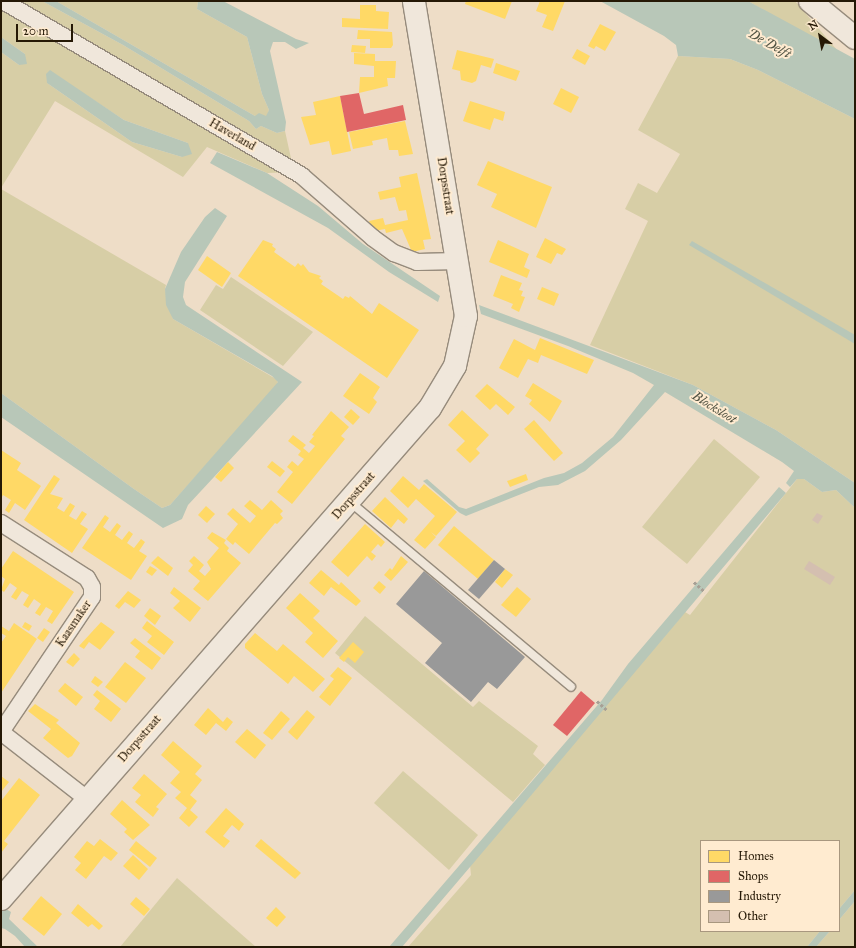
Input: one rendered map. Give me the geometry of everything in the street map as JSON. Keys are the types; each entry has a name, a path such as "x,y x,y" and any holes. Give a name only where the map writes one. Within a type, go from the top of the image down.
{"street":[{"name":"Haverland","path":"3,1 302,176 373,238 394,253 417,262 457,262"},
{"name":"Dorpsstraat","path":"1,899 430,408 455,366 466,316 414,1"},
{"path":"810,1 855,38"},
{"name":"Kaasmaker","path":"1,523 87,578 92,587 92,597 1,732 87,799"}],"lane":[{"path":"350,501 571,687"}],"path":[{"path":"694,582 706,592"},
{"path":"597,701 607,710"}],"shaded area":[{"path":"1,1 42,1 123,45 249,121 256,129 261,126 277,133 285,131 294,172 267,173 207,147 183,177 55,101 1,188 1,52 19,65 25,54 1,37","holes":["47,83 92,99 124,120 188,143 182,157 132,142"]},
{"path":"56,1 198,1 197,9 247,37 262,94 269,110 267,116 255,116"},
{"path":"748,1 795,1 837,50 809,36"},
{"path":"678,56 730,59 758,70 855,119 855,483 776,430 693,385 590,345 648,221 625,209 638,183 657,193 680,154 638,130"},
{"path":"1,189 166,285 165,289 173,319 276,379 278,382 273,390 170,505 162,508 1,393"},
{"path":"231,277 313,332 283,366 200,310 216,285 223,289"},
{"path":"714,439 760,477 687,564 642,527"},
{"path":"797,479 804,479 822,492 836,490 855,508 855,890 840,908 840,840 700,840 700,932 819,932 807,947 408,947 471,875 470,865 685,612 690,615"},
{"path":"365,616 473,707 479,701 538,746 533,754 545,765 513,802 335,653"},
{"path":"403,771 478,835 449,870 374,803"},
{"path":"177,878 256,947 120,947"},
{"path":"855,901 855,947 816,947 829,932 840,932 840,919"}],"water":[{"path":"42,1 56,1 255,116 259,113 266,116 269,110 262,94 247,37 197,9 198,1 223,1 296,39 309,43 296,49 285,42 273,42 270,51 286,122 285,131 277,133 261,126 256,129 249,121 123,45"},
{"name":"De Delft","path":"600,1 748,1 855,59 855,119 758,70 730,59 678,56 676,45 664,36"},
{"path":"1,37 25,54 27,64 19,65 1,52"},
{"path":"50,70 124,120 188,143 192,154 182,157 132,142 47,83 46,74"},
{"path":"217,152 267,173 318,206 363,244 440,296 438,302 389,272 328,228 210,163"},
{"path":"215,208 227,216 185,282 183,297 186,305 302,382 188,505 182,519 163,528 1,417 1,393 162,508 170,505 278,382 272,376 173,319 166,305 165,289 181,252 205,217"},
{"path":"692,241 855,335 855,344 689,245"},
{"name":"Blocksloot","path":"479,305 693,385 776,430 855,483 855,508 836,490 822,492 804,479 797,479 790,487 786,483 794,471 782,462 665,392 621,440 585,471 558,485 539,487 466,516 460,513 423,481 427,479 459,507 466,509 544,478 564,473 582,463 613,437 654,385 633,373 568,346 481,314"},
{"path":"779,487 786,493 539,786 402,947 389,947 602,700 628,664"},
{"path":"855,890 855,901 840,919 840,908"},
{"path":"1,906 11,912 9,919 38,947 25,947 15,936 1,928"},
{"path":"819,932 829,932 816,947 807,947"}],"building: Homes":[{"path":"466,1 512,1 505,19 465,4"},
{"path":"540,1 565,1 553,31 542,27 547,15 536,11"},
{"path":"360,5 376,5 376,11 389,12 388,29 342,27 342,18 360,19"},
{"path":"600,24 616,32 605,51 596,46 594,49 588,46"},
{"path":"358,30 392,32 393,45 391,48 370,48 370,39 357,39"},
{"path":"352,45 366,46 365,53 351,52"},
{"path":"577,49 590,56 585,65 572,58"},
{"path":"457,50 494,59 491,68 481,65 476,81 472,83 461,80 460,71 452,69"},
{"path":"354,53 375,54 375,61 396,61 395,78 387,78 388,86 359,93 360,77 374,77 374,66 354,64"},
{"path":"496,63 520,71 516,81 493,73"},
{"path":"561,88 579,97 571,113 553,104"},
{"path":"340,96 351,151 332,155 329,141 310,145 301,117 316,115 313,102"},
{"path":"470,101 505,112 503,121 494,118 490,130 463,121"},
{"path":"405,121 413,154 399,156 398,150 389,150 387,138 372,141 373,145 353,149 349,132"},
{"path":"488,161 552,187 536,228 491,207 497,194 477,185"},
{"path":"417,173 431,239 423,240 425,249 412,252 402,229 386,233 385,229 374,231 369,221 383,218 385,225 408,220 406,210 399,211 395,197 380,200 378,192 401,187 399,177"},
{"path":"545,238 566,249 562,255 557,253 551,264 536,257"},
{"path":"263,240 273,244 272,246 276,249 274,252 295,267 298,263 301,266 303,264 309,272 321,276 319,278 323,281 321,284 343,299 345,296 349,298 350,296 372,314 379,303 419,330 387,378 238,276"},
{"path":"498,240 529,254 524,267 530,270 527,278 489,262"},
{"path":"207,256 231,273 222,287 198,270"},
{"path":"501,275 522,283 519,290 523,291 521,296 525,297 519,312 511,308 513,304 493,296"},
{"path":"542,287 559,294 554,306 537,299"},
{"path":"540,338 594,360 587,374 541,355 538,363 528,359 518,378 499,368 514,339 535,350"},
{"path":"360,373 380,387 373,398 377,402 369,414 343,396"},
{"path":"533,383 562,401 550,422 529,404 532,400 525,396"},
{"path":"487,384 515,407 508,415 496,404 490,410 475,396"},
{"path":"351,409 360,417 353,425 344,417"},
{"path":"462,410 489,435 476,449 480,453 470,463 456,450 465,441 448,425"},
{"path":"331,411 349,427 341,436 345,439 292,504 277,492 293,472 287,467 292,461 298,466 304,459 298,455 301,451 288,441 293,435 306,445 303,448 309,453 315,446 309,442 314,436 312,435"},
{"path":"534,420 563,453 554,461 524,429"},
{"path":"1,450 21,463 17,470 41,486 25,510 15,503 9,513 5,510 11,500 3,495 1,499"},
{"path":"272,461 285,471 280,477 267,467"},
{"path":"228,462 234,468 221,482 215,477"},
{"path":"526,474 528,480 510,487 507,481"},
{"path":"54,475 60,479 50,494 63,498 57,508 64,512 70,503 75,506 69,516 76,520 82,511 87,514 80,524 88,529 72,553 24,520"},
{"path":"403,476 419,490 424,484 457,512 436,536 431,532 436,537 425,549 414,540 435,516 416,499 408,508 390,491"},
{"path":"385,497 408,519 404,524 398,519 391,528 372,511"},
{"path":"250,500 262,510 271,500 283,511 280,514 283,518 277,524 275,523 249,554 235,542 233,545 226,539 238,524 227,514 233,508 250,523 256,516 244,506"},
{"path":"206,506 215,514 207,523 198,515"},
{"path":"105,515 109,518 103,527 110,532 117,523 121,526 115,535 122,540 129,531 133,534 127,543 134,548 141,539 145,542 139,551 147,556 131,580 82,548"},
{"path":"365,524 385,542 381,547 378,544 371,552 376,556 372,561 367,556 348,577 331,562"},
{"path":"454,526 494,560 478,579 438,545"},
{"path":"212,532 226,540 224,543 229,548 227,551 241,563 208,601 193,589 200,581 188,571 193,565 189,561 194,556 204,565 199,571 205,576 211,569 207,562 219,548 207,538"},
{"path":"13,551 74,592 52,624 47,621 53,611 46,607 40,616 35,613 41,604 34,599 28,608 23,605 29,595 22,591 16,600 11,597 17,588 10,583 4,592 1,590 5,579 1,576 1,569"},
{"path":"158,556 173,568 168,576 151,563"},
{"path":"401,556 408,562 391,581 384,575 390,568 392,570"},
{"path":"150,566 157,570 152,576 146,572"},
{"path":"505,569 513,575 502,588 495,582"},
{"path":"321,570 339,585 341,582 361,601 356,606 331,587 324,596 309,583"},
{"path":"379,581 386,587 380,594 373,588"},
{"path":"174,587 201,608 190,622 173,608 180,601 170,593"},
{"path":"517,587 531,599 516,617 501,605"},
{"path":"128,591 141,600 134,608 125,602 119,609 115,606"},
{"path":"300,593 320,611 313,618 338,641 323,658 305,642 313,633 286,608"},
{"path":"150,608 161,616 155,625 144,616"},
{"path":"147,621 174,642 164,655 147,642 152,636 142,628"},
{"path":"25,622 32,626 29,631 22,627"},
{"path":"101,622 115,632 100,650 89,642 84,649 79,646"},
{"path":"14,623 37,639 1,693 1,643 6,636 1,633 1,626 9,631"},
{"path":"44,628 50,632 43,642 37,638"},
{"path":"255,633 277,651 283,644 325,679 313,692 294,676 288,684 245,648 245,644"},
{"path":"135,638 161,658 152,670 135,657 140,651 130,643"},
{"path":"353,642 364,652 355,663 348,657 344,662 339,658"},
{"path":"74,653 80,659 73,667 66,662"},
{"path":"125,662 146,678 126,703 105,687"},
{"path":"338,667 352,678 330,706 319,697 334,679 330,676"},
{"path":"95,676 103,682 98,687 91,682"},
{"path":"65,683 83,697 76,706 58,691"},
{"path":"97,690 121,709 111,722 94,709 100,701 93,695"},
{"path":"35,704 59,720 56,723 80,743 72,756 68,758 43,738 51,729 28,711"},
{"path":"208,708 223,722 227,717 233,722 226,731 216,723 206,735 194,725"},
{"path":"307,710 315,717 297,740 288,732"},
{"path":"281,711 290,719 272,740 263,733"},
{"path":"247,729 266,745 255,759 235,742"},
{"path":"173,741 202,766 195,774 202,780 190,795 197,801 190,810 198,817 189,827 179,818 187,808 175,798 181,792 170,783 180,772 161,755"},
{"path":"144,774 167,794 156,807 159,809 153,817 135,802 141,795 132,788"},
{"path":"1,776 9,782 1,792"},
{"path":"19,778 40,795 4,841 8,844 1,853 1,801"},
{"path":"122,800 150,825 133,840 124,832 127,829 110,814"},
{"path":"226,808 244,824 239,831 232,825 223,836 230,841 224,848 205,832"},
{"path":"100,839 118,853 111,861 104,856 86,879 75,870 81,863 74,857 87,841 94,846"},
{"path":"261,839 301,873 295,879 255,846"},
{"path":"136,841 157,858 150,867 129,850"},
{"path":"133,855 148,869 139,880 123,866"},
{"path":"41,896 62,914 44,936 22,919"},
{"path":"136,897 150,909 144,916 130,904"},
{"path":"78,904 103,926 99,930 92,924 88,927 71,913"},
{"path":"276,907 286,917 277,927 266,918"}],"building: Shops":[{"path":"359,93 364,114 403,105 406,120 347,132 340,96"},
{"path":"581,691 595,703 567,736 553,725"}],"building: Industry":[{"path":"494,560 505,569 479,599 468,590"},
{"path":"424,571 525,657 497,689 488,682 471,702 425,663 442,643 396,604"}],"building: Other":[{"path":"817,513 823,516 818,524 812,520"},
{"path":"809,561 835,577 830,585 804,569"}]}
